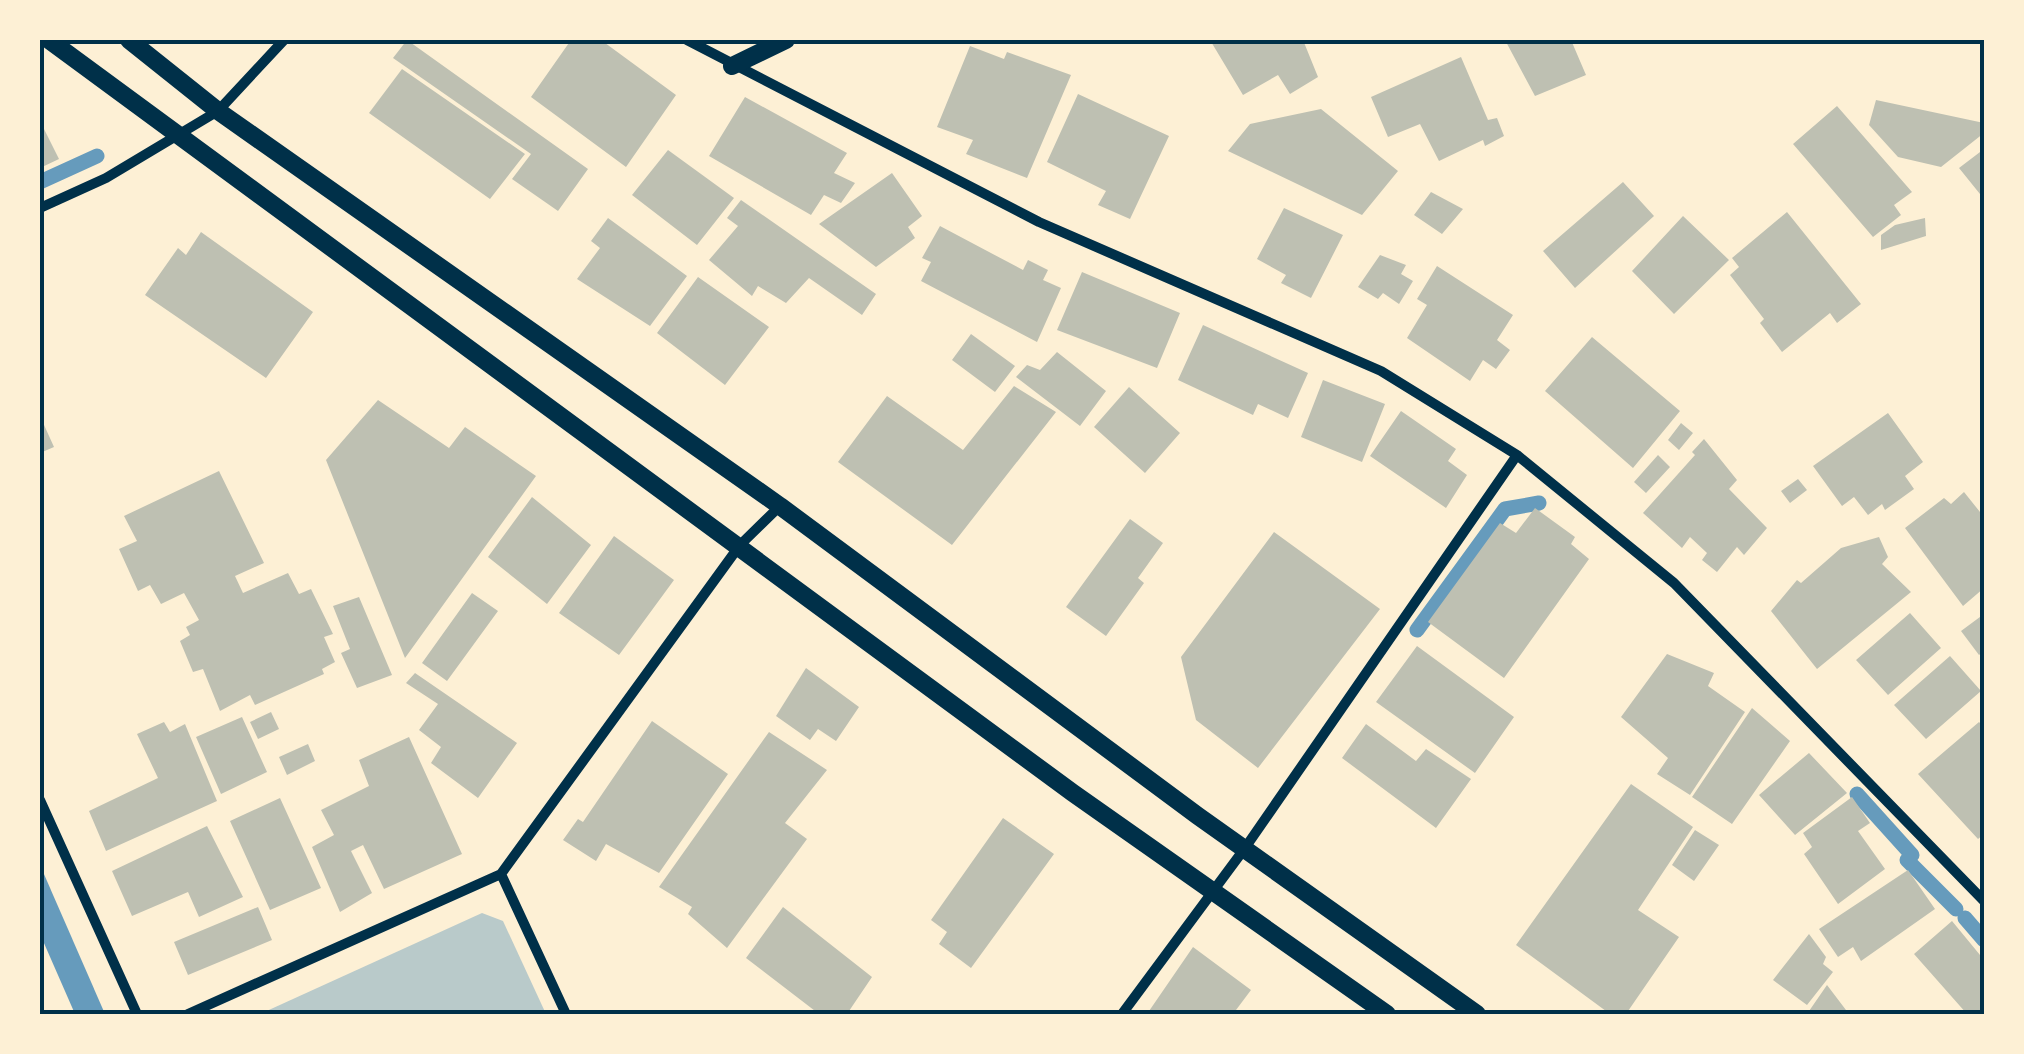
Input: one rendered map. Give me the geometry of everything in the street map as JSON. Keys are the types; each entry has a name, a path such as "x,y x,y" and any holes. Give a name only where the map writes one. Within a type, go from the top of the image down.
{"street":[{"path":"49,40 740,544 1073,793 1387,1014"},
{"path":"129,40 218,112 780,506 1244,848 1478,1014"},
{"path":"40,208 106,178 218,112 284,40"},
{"path":"687,40 1040,222 1382,371 1517,455 1674,583 1984,901"},
{"path":"732,66 786,40"},
{"path":"1122,1014 1244,848 1517,455"},
{"path":"188,1014 501,874 740,544 780,506"},
{"path":"40,800 136,1014"},
{"path":"501,874 566,1014"}],"shaded area":[{"path":"482,913 503,921 546,1014 260,1014"}],"water":[{"path":"40,865 105,1014 75,1014 40,934"}],"building":[{"path":"407,40 588,169 558,211 512,179 531,154 393,58"},
{"path":"571,40 601,40 676,95 626,167 531,97"},
{"path":"1210,40 1303,40 1318,77 1290,94 1278,75 1243,95"},
{"path":"1505,40 1571,40 1586,75 1535,96"},
{"path":"970,46 1004,59 1007,52 1071,75 1027,178 966,154 973,140 937,127"},
{"path":"1461,57 1488,120 1497,118 1504,136 1485,146 1483,140 1439,161 1420,124 1388,137 1371,97"},
{"path":"402,69 525,154 490,199 369,113"},
{"path":"1078,94 1169,136 1130,219 1098,205 1106,191 1047,162"},
{"path":"745,97 847,153 834,173 855,183 841,203 824,195 811,215 709,156"},
{"path":"1876,100 1984,123 1984,133 1941,167 1898,157 1869,125"},
{"path":"1837,106 1912,192 1894,205 1901,215 1873,237 1793,144"},
{"path":"1321,109 1398,171 1362,215 1228,151 1250,124"},
{"path":"43,127 59,159 40,168 40,128"},
{"path":"1984,149 1984,199 1959,168"},
{"path":"668,150 734,198 697,245 632,195"},
{"path":"892,173 922,216 908,227 915,238 876,267 819,224"},
{"path":"1623,182 1654,216 1575,288 1543,251"},
{"path":"1431,192 1463,209 1442,234 1414,215"},
{"path":"741,200 876,294 862,315 809,278 786,303 758,286 752,296 709,260 738,226 727,218"},
{"path":"1284,208 1343,235 1311,298 1281,283 1286,275 1257,259"},
{"path":"1787,212 1861,304 1837,323 1830,313 1782,352 1760,323 1764,319 1730,275 1739,267 1732,258"},
{"path":"1683,216 1729,260 1674,314 1632,271"},
{"path":"608,218 687,276 650,326 577,279 600,248 591,241"},
{"path":"1925,218 1926,236 1881,250 1881,235 1895,225"},
{"path":"940,226 1023,270 1028,260 1048,270 1043,280 1061,288 1037,342 921,281 931,262 922,258"},
{"path":"201,232 313,312 266,378 145,295 178,248 186,255"},
{"path":"1380,255 1406,265 1401,274 1413,281 1399,304 1383,293 1378,299 1358,287"},
{"path":"1437,266 1513,315 1497,340 1510,350 1496,369 1483,360 1470,381 1407,338 1427,305 1417,299"},
{"path":"1082,272 1180,313 1157,368 1057,330"},
{"path":"698,277 769,327 725,385 657,333"},
{"path":"1203,325 1308,373 1288,418 1258,404 1253,415 1178,380"},
{"path":"971,334 1015,366 995,392 952,360"},
{"path":"1592,337 1680,411 1633,468 1545,391"},
{"path":"1057,352 1106,391 1080,426 1016,377 1027,365 1040,370"},
{"path":"1323,380 1385,404 1362,462 1301,437"},
{"path":"1014,386 1056,412 952,545 838,462 887,396 963,450"},
{"path":"1129,387 1180,433 1145,473 1094,427"},
{"path":"378,400 449,448 465,427 536,476 405,658 326,460"},
{"path":"1401,411 1456,449 1448,461 1467,475 1446,508 1370,456"},
{"path":"1888,413 1923,462 1905,476 1914,489 1885,510 1882,504 1868,515 1854,497 1842,506 1813,466"},
{"path":"40,416 54,447 40,453"},
{"path":"1681,423 1693,433 1679,450 1668,440"},
{"path":"1704,439 1737,480 1729,489 1767,528 1744,555 1737,547 1717,572 1702,560 1707,553 1690,537 1682,548 1643,513 1695,455 1692,452"},
{"path":"1658,455 1670,467 1646,493 1634,482"},
{"path":"219,471 264,563 235,576 243,593 288,573 299,594 311,589 333,634 324,637 335,662 322,669 324,674 255,705 250,695 220,711 203,669 193,672 180,641 190,635 186,627 199,620 184,593 161,604 150,585 138,591 119,549 137,541 124,516"},
{"path":"1798,479 1807,490 1790,503 1781,491"},
{"path":"1964,492 1984,517 1984,588 1963,606 1905,528 1944,498 1951,504"},
{"path":"532,497 591,545 547,604 488,557"},
{"path":"1535,508 1575,537 1571,544 1589,559 1504,678 1428,622 1500,523 1516,533"},
{"path":"1130,519 1163,543 1138,578 1144,583 1106,636 1066,607"},
{"path":"1274,532 1380,609 1258,768 1196,720 1181,657"},
{"path":"614,536 674,580 619,655 559,613"},
{"path":"1879,537 1888,557 1882,564 1911,592 1817,669 1771,611 1797,580 1801,583 1841,548"},
{"path":"472,593 498,611 447,681 422,663"},
{"path":"359,597 392,675 357,688 341,653 350,649 333,606"},
{"path":"1910,613 1941,648 1888,695 1856,660"},
{"path":"1984,614 1984,651 1979,655 1961,631"},
{"path":"1417,646 1514,717 1475,773 1376,702"},
{"path":"1667,654 1714,673 1708,686 1745,712 1690,795 1657,774 1668,758 1621,717"},
{"path":"1950,656 1981,691 1926,739 1894,705"},
{"path":"806,668 859,707 836,741 818,729 810,740 776,716"},
{"path":"415,673 517,743 478,798 431,763 441,747 419,730 438,704 406,683"},
{"path":"1752,708 1790,741 1732,824 1692,797"},
{"path":"271,712 279,729 258,739 250,722"},
{"path":"242,717 267,772 221,794 196,737"},
{"path":"652,721 728,774 659,873 606,844 596,861 563,840 578,819 583,822"},
{"path":"164,722 170,732 185,724 217,801 106,851 89,811 158,778 137,734"},
{"path":"1979,722 1984,727 1984,834 1978,839 1918,774"},
{"path":"1366,724 1416,761 1426,749 1471,779 1436,828 1342,758"},
{"path":"769,732 827,770 785,823 807,839 727,948 688,914 692,907 659,887"},
{"path":"409,737 462,854 384,889 363,845 351,851 372,893 340,912 312,847 334,835 321,810 369,786 359,760"},
{"path":"308,744 315,761 287,775 279,757"},
{"path":"1809,753 1847,793 1795,835 1759,795"},
{"path":"1631,784 1693,827 1638,910 1679,937 1626,1014 1610,1014 1516,945"},
{"path":"1852,797 1870,823 1858,831 1885,869 1838,904 1804,854 1812,847 1803,833"},
{"path":"280,798 321,888 270,910 230,821"},
{"path":"1003,818 1054,854 971,968 939,944 947,932 931,920"},
{"path":"207,826 243,897 199,917 188,892 132,916 112,871"},
{"path":"1695,830 1719,845 1694,881 1672,865"},
{"path":"1908,870 1935,909 1861,961 1853,947 1838,957 1819,929"},
{"path":"258,907 272,940 188,975 174,942"},
{"path":"783,907 872,977 847,1014 819,1014 746,958"},
{"path":"1952,921 1980,955 1984,952 1984,1014 1967,1014 1914,954"},
{"path":"1809,934 1826,957 1823,964 1833,972 1807,1005 1773,980"},
{"path":"1193,947 1251,990 1233,1014 1147,1014"},
{"path":"1827,985 1849,1014 1807,1014"}],"waterway":[{"path":"40,182 97,156"},
{"path":"1417,630 1505,509 1539,503"},
{"path":"1857,794 1912,855 1907,860 1956,909"},
{"path":"1965,918 1984,940"}]}
